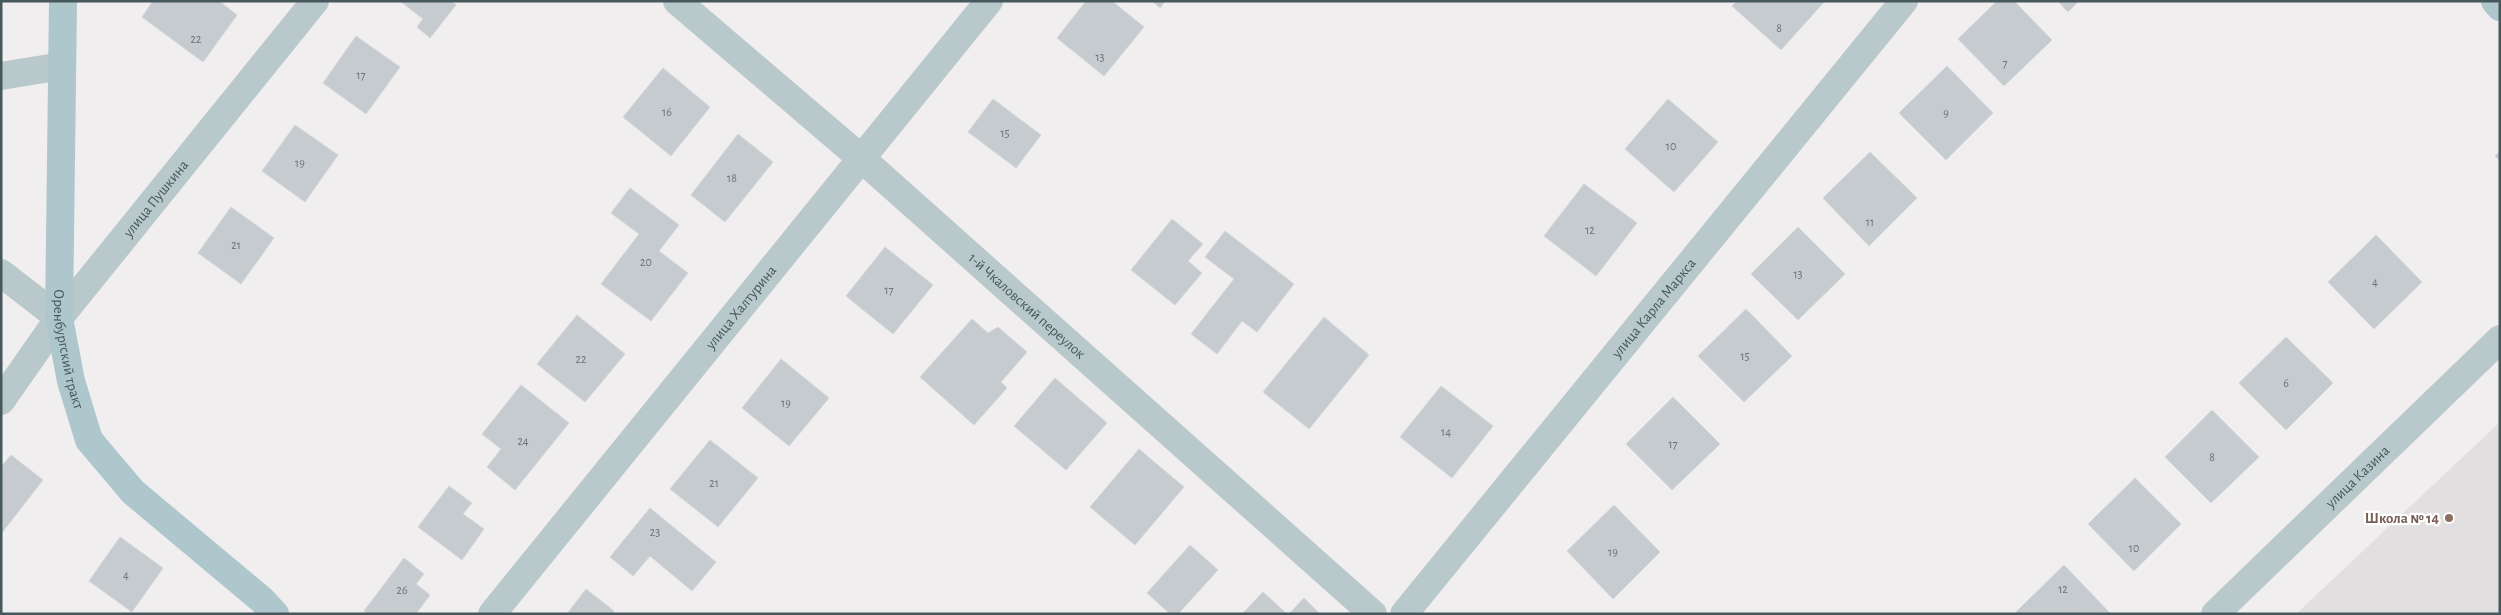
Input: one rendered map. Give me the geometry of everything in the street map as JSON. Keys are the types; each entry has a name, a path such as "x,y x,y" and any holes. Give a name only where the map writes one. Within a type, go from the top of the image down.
{"main road":[{"name":"Оренбургский тракт","path":"63,1 59,318 71,381 89,440 133,492 262,600 275,614"},
{"path":"2495,1 2500,7"}],"street":[{"name":"улица Пушкина","path":"1,401 59,318 316,1"},
{"name":"1-й Чкаловский переулок","path":"676,1 862,159 1374,614"},
{"name":"улица Халтурина","path":"492,614 988,1"},
{"name":"улица Карла Маркса","path":"1404,614 1904,1"},
{"path":"1,76 62,66"},
{"path":"1,273 59,318"},
{"name":"улица Казина","path":"2215,614 2500,339"}],"shaded area":[{"name":"Школа № 14","path":"2500,422 2500,614 2296,614"}],"building":[{"path":"153,1 219,1 237,15 203,62 142,17"},
{"path":"400,1 451,1 456,5 430,38 417,27 423,19"},
{"path":"1086,1 1112,1 1144,27 1104,76 1057,38"},
{"path":"1152,1 1165,1 1160,8"},
{"path":"1737,1 1825,1 1781,50 1732,6"},
{"path":"1997,1 2014,1 2052,40 2004,86 1958,39"},
{"path":"2058,1 2079,1 2068,12"},
{"path":"356,36 400,67 366,114 323,83"},
{"path":"1947,66 1993,113 1946,160 1899,113"},
{"path":"663,68 710,107 671,156 623,117"},
{"path":"993,99 1041,135 1016,168 968,132"},
{"path":"1668,99 1718,142 1674,192 1625,149"},
{"path":"295,125 338,155 305,202 262,171"},
{"path":"738,134 773,162 725,222 691,195"},
{"path":"2500,151 2500,161 2495,156"},
{"path":"1870,152 1917,198 1869,246 1823,198"},
{"path":"1584,184 1637,223 1596,276 1544,236"},
{"path":"630,188 679,225 659,251 688,273 651,321 601,284 639,234 611,213"},
{"path":"231,207 274,238 241,284 198,253"},
{"path":"1172,219 1203,244 1188,261 1202,273 1175,305 1131,270"},
{"path":"1798,227 1845,274 1798,320 1751,274"},
{"path":"1225,231 1294,284 1257,332 1242,321 1217,354 1191,334 1234,279 1205,257"},
{"path":"2376,235 2422,282 2374,329 2328,282"},
{"path":"885,247 933,285 893,334 846,296"},
{"path":"1746,309 1792,356 1744,402 1698,356"},
{"path":"577,315 625,354 585,402 537,364"},
{"path":"1324,317 1369,355 1309,429 1263,392"},
{"path":"972,319 988,333 998,327 1027,352 1001,382 1007,388 974,425 920,377"},
{"path":"2286,337 2333,383 2286,430 2239,383"},
{"path":"781,359 829,398 789,446 742,408"},
{"path":"1055,378 1107,423 1066,470 1014,426"},
{"path":"521,385 569,423 515,490 487,467 501,449 482,434"},
{"path":"1441,386 1493,426 1452,478 1400,437"},
{"path":"1673,397 1720,444 1672,490 1626,444"},
{"path":"2212,410 2259,457 2211,503 2165,457"},
{"path":"710,440 758,478 718,527 670,489"},
{"path":"1139,449 1184,487 1135,545 1090,507"},
{"path":"11,455 43,480 1,534 1,467"},
{"path":"2135,478 2181,524 2134,571 2088,524"},
{"path":"449,486 472,503 463,514 484,529 462,560 418,527"},
{"path":"1614,505 1660,552 1613,599 1567,551"},
{"path":"650,508 716,562 692,591 650,556 633,576 610,557"},
{"path":"120,537 163,568 132,612 89,581"},
{"path":"1190,545 1218,570 1178,614 1170,614 1147,593"},
{"path":"404,558 424,574 416,584 430,595 416,614 367,614 364,611"},
{"path":"2064,565 2110,613 2018,614 2016,612"},
{"path":"586,589 614,611 612,614 567,614"},
{"path":"1263,592 1287,614 1242,614"},
{"path":"1304,598 1320,614 1289,614"}],"place":[{"name":"Школа № 14","path":"2449,518"}]}
